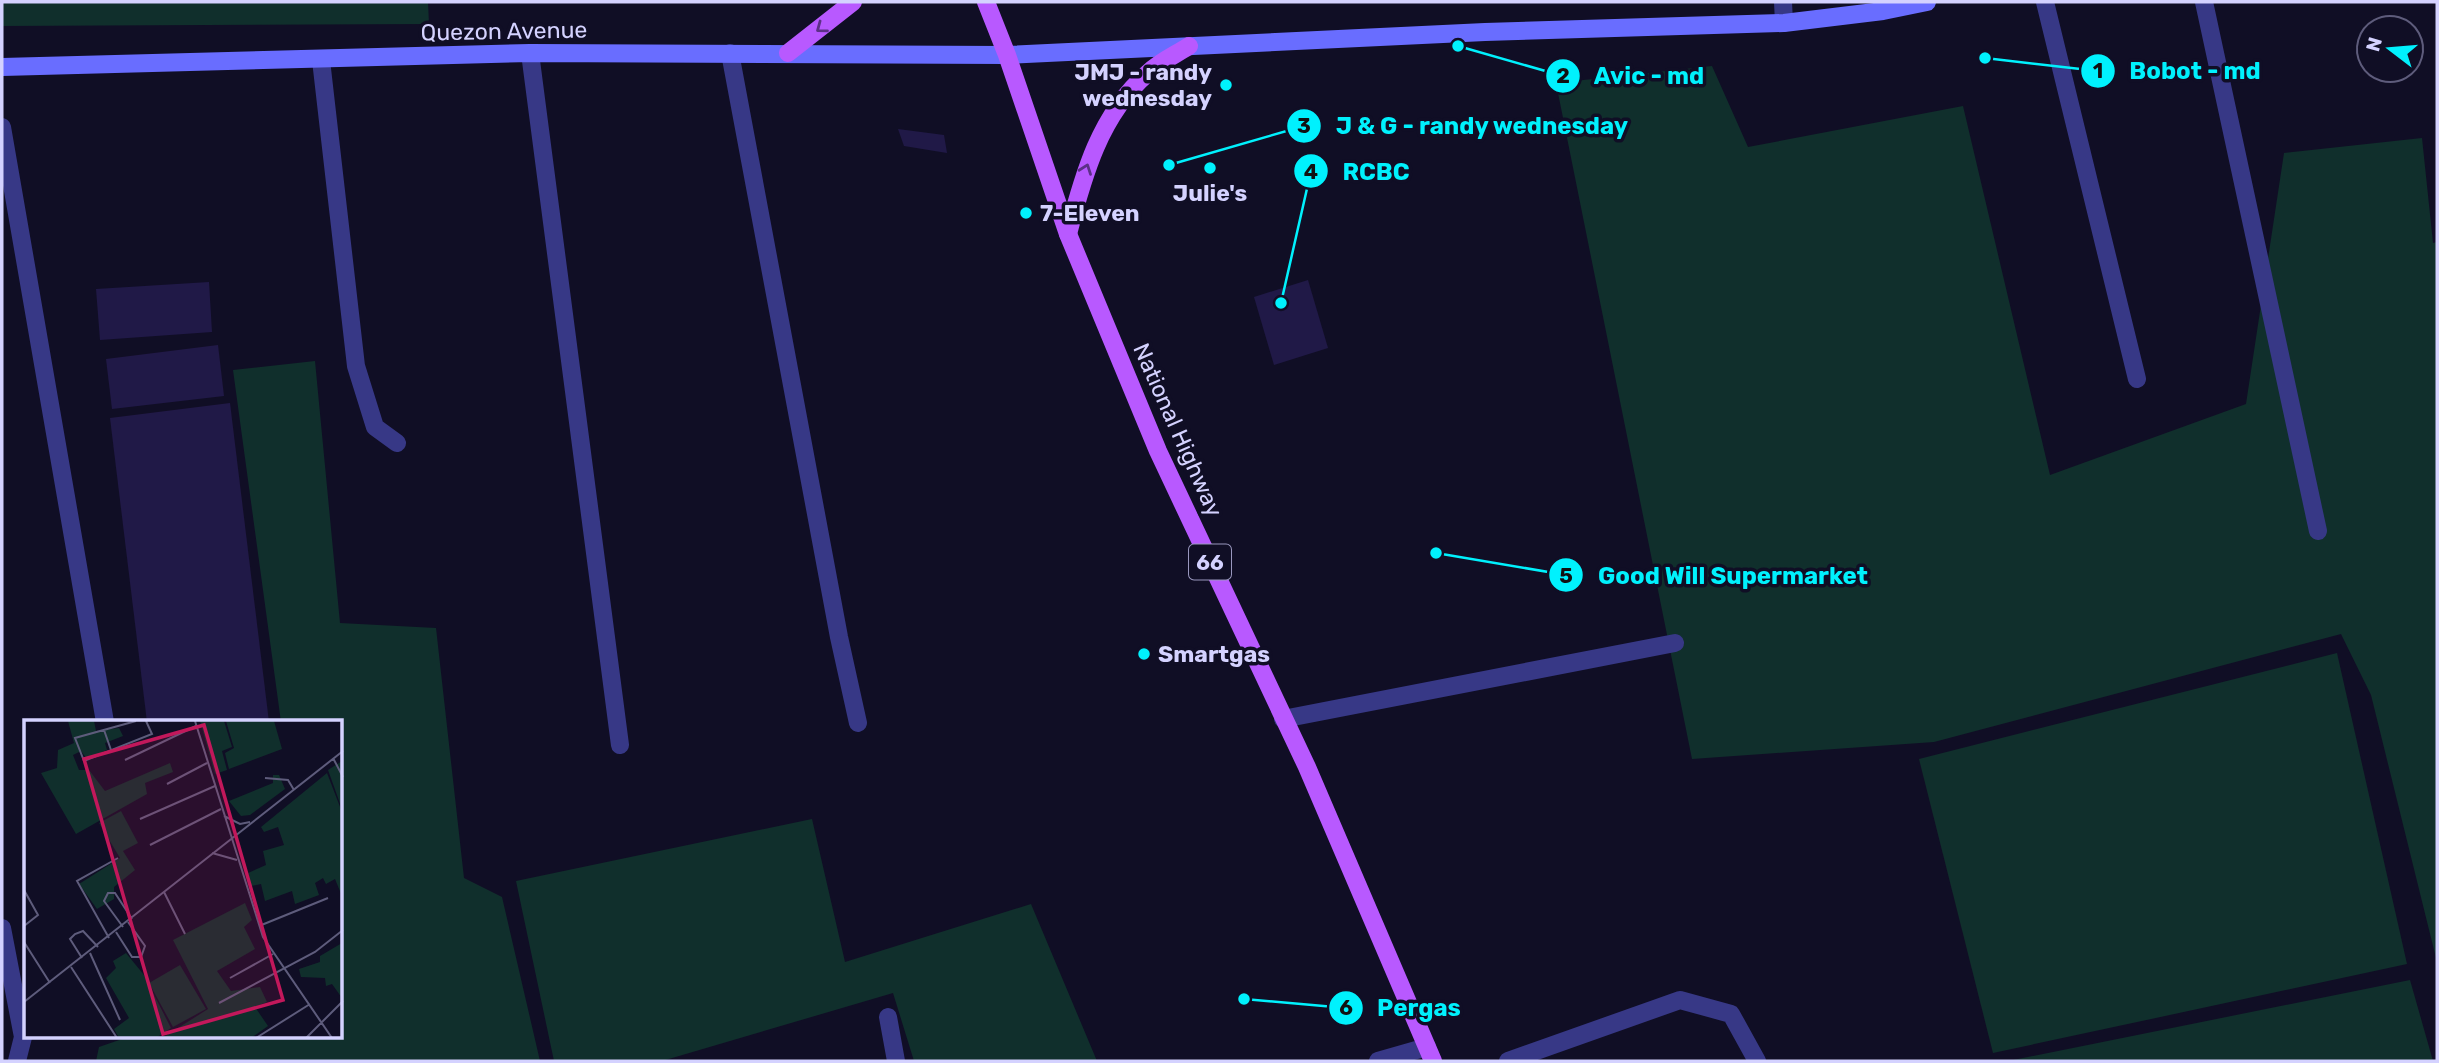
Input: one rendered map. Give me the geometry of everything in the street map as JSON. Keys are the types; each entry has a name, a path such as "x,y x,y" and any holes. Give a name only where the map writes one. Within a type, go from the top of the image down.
{"main road":[{"path":"788,53 853,2"},
{"name":"National Highway","path":"986,2 1007,55 1068,234 1158,451 1307,767 1430,1054"},
{"name":"Quezon Avenue","path":"2,67 530,53 1007,55 1471,33 1784,23 1883,11 1927,2"},
{"path":"1068,234 1093,149 1107,126 1127,96 1148,72 1189,46"}],"street":[{"path":"1783,2 1784,23"},
{"path":"2045,2 2137,379"},
{"path":"2204,2 2318,531"},
{"path":"530,53 620,745"},
{"path":"730,53 839,637 859,723"},
{"path":"321,60 356,366 375,427 397,443"},
{"path":"2,127 105,720"},
{"path":"1283,719 1675,643"},
{"path":"2,928 23,1037 18,1061"},
{"path":"1508,1061 1680,1000 1731,1014 1757,1061"},
{"path":"888,1017 896,1061"},
{"path":"1378,1061 1430,1054"}],"green space":[{"path":"2,2 428,2 429,24 2,26"},
{"path":"1712,66 1748,147 1963,106 2050,475 2246,404 2284,153 2422,138 2433,243 2437,242 2437,962 2371,695 2341,634 1934,742 1692,759 1556,83"},
{"path":"315,361 340,623 436,628 464,878 502,897 540,1061 96,1061 99,1047 125,1038 343,1038 343,720 281,720 233,370"},
{"path":"2337,653 2407,964 1993,1053 1919,759"},
{"path":"812,819 845,962 1031,904 1097,1061 914,1061 893,993 662,1061 554,1061 516,881"},
{"path":"2410,980 2433,1061 2008,1061"}],"building":[{"path":"898,129 944,135 947,153 904,146"},
{"path":"1308,280 1328,348 1274,365 1254,297"},
{"path":"209,282 212,332 100,340 96,289"},
{"path":"218,345 224,396 112,409 106,359"},
{"path":"230,403 269,720 147,720 110,418"}],"place":[{"name":"Avic - md","path":"1458,46"},
{"name":"Bobot - md","path":"1985,58"},
{"name":"JMJ - randy wednesday","path":"1226,85"},
{"name":"J & G - randy wednesday","path":"1169,165"},
{"name":"Julie's","path":"1210,168"},
{"name":"7-Eleven","path":"1026,213"},
{"name":"RCBC","path":"1281,303"},
{"name":"Good Will Supermarket","path":"1436,553"},
{"name":"Smartgas","path":"1144,654"},
{"name":"Pergas","path":"1244,999"}]}
